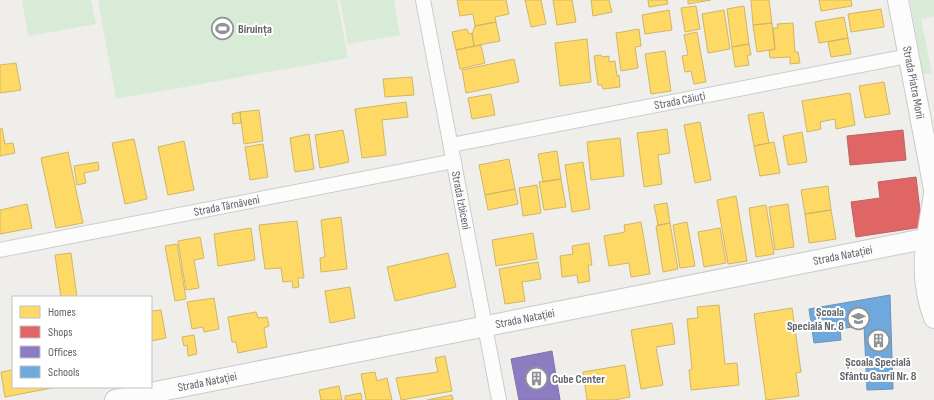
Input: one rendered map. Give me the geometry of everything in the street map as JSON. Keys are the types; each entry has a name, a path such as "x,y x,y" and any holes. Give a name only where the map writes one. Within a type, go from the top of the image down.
{"street":[{"name":"Strada Izbiceni","path":"423,0 499,400"},
{"name":"Strada Piatra Morii","path":"898,0 934,189"},
{"name":"Strada Căiuți","path":"451,145 908,56"},
{"name":"Strada Târnăveni","path":"0,250 454,161"},
{"path":"934,194 931,238 924,258 926,294 934,318"},
{"name":"Strada Natației","path":"115,400 931,238"}],"green space":[{"path":"22,0 91,0 96,24 28,36"},
{"name":"Biruința","path":"98,0 337,0 348,58 116,99"},
{"path":"340,0 394,0 400,35 348,44"},
{"path":"910,0 934,0 934,16 921,19 932,73 923,74"}],"building: Homes":[{"path":"457,0 506,0 509,14 495,17 496,22 475,26 473,14 460,16"},
{"path":"525,0 541,0 546,24 531,27"},
{"path":"553,0 572,0 576,22 557,25"},
{"path":"591,0 609,0 612,12 593,16"},
{"path":"648,0 667,0 668,4 649,7"},
{"path":"688,0 711,0 688,4"},
{"path":"751,0 769,0 772,23 753,25"},
{"path":"819,0 851,0 852,6 821,11"},
{"path":"696,6 700,29 685,32 681,8"},
{"path":"744,6 749,44 732,47 727,9"},
{"path":"881,9 884,27 851,32 848,14"},
{"path":"669,10 672,30 645,34 642,15"},
{"path":"724,10 730,49 708,53 702,14"},
{"path":"844,17 848,38 819,43 815,22"},
{"path":"496,22 500,41 474,46 472,34 475,26"},
{"path":"772,23 775,49 757,52 753,25"},
{"path":"793,23 795,52 798,52 800,63 790,64 790,57 770,58 769,50 775,49 773,28 778,28 777,24"},
{"path":"467,29 469,34 472,33 474,46 456,50 452,32"},
{"path":"639,29 641,46 635,47 638,68 621,71 616,33"},
{"path":"697,32 706,82 694,84 691,71 685,72 682,56 688,55 684,35"},
{"path":"848,38 851,54 831,57 828,42"},
{"path":"587,39 591,82 560,86 555,43"},
{"path":"749,44 751,55 747,55 749,65 735,67 732,47"},
{"path":"481,45 485,63 460,69 456,50"},
{"path":"665,51 671,91 651,94 645,54"},
{"path":"601,55 602,57 609,56 609,62 615,61 617,76 619,75 620,87 603,89 602,85 598,85 594,56"},
{"path":"514,59 519,82 466,93 462,70"},
{"path":"16,63 21,90 0,93 0,65"},
{"path":"412,77 414,95 385,97 383,79"},
{"path":"884,82 890,114 865,118 859,86"},
{"path":"850,93 855,125 836,129 835,119 820,122 821,129 807,132 802,101"},
{"path":"491,94 495,115 472,119 468,98"},
{"path":"406,102 408,117 382,120 386,155 362,158 355,109"},
{"path":"259,110 263,141 244,144 240,112"},
{"path":"240,112 241,123 233,124 232,114"},
{"path":"763,112 769,143 754,146 748,115"},
{"path":"700,122 711,180 695,183 684,125"},
{"path":"2,128 5,144 13,143 15,153 0,156 0,129"},
{"path":"667,129 670,153 658,155 662,184 644,187 637,133"},
{"path":"343,130 349,162 320,168 315,135"},
{"path":"802,132 807,162 788,165 783,136"},
{"path":"309,134 314,169 295,172 290,138"},
{"path":"620,138 624,176 591,180 587,142"},
{"path":"134,139 147,199 125,204 112,143"},
{"path":"184,141 194,190 168,195 158,147"},
{"path":"774,142 780,173 760,176 754,146"},
{"path":"263,144 268,177 250,180 245,147"},
{"path":"557,151 561,179 543,182 538,154"},
{"path":"68,152 83,223 56,228 41,158"},
{"path":"509,159 515,189 485,195 479,165"},
{"path":"98,162 99,170 84,173 86,183 77,185 74,166"},
{"path":"583,162 590,209 572,212 565,165"},
{"path":"561,179 566,207 544,210 539,182"},
{"path":"537,185 541,213 523,216 519,188"},
{"path":"828,186 831,210 805,214 801,190"},
{"path":"515,189 518,204 488,210 485,195"},
{"path":"736,196 747,261 728,264 717,200"},
{"path":"667,203 670,223 658,225 654,205"},
{"path":"27,204 32,228 0,234 0,210"},
{"path":"788,204 794,247 775,250 769,207"},
{"path":"766,205 774,254 756,257 749,208"},
{"path":"831,210 836,239 809,243 805,214"},
{"path":"341,217 347,269 321,272 320,258 325,257 321,220"},
{"path":"297,221 304,278 298,278 299,287 293,288 292,281 283,282 281,268 265,269 259,225"},
{"path":"641,222 650,274 631,277 629,263 609,266 604,236 625,232 624,225"},
{"path":"687,222 695,266 680,268 673,225"},
{"path":"670,223 678,269 663,272 656,226"},
{"path":"251,228 255,260 218,266 214,234"},
{"path":"720,228 726,263 704,267 698,232"},
{"path":"533,233 537,259 496,266 492,240"},
{"path":"200,237 204,258 194,260 199,288 186,290 178,241"},
{"path":"589,243 592,265 588,265 590,281 578,283 577,275 562,277 560,256 573,254 572,246"},
{"path":"177,244 186,299 175,301 165,246"},
{"path":"71,253 77,296 61,296 55,255"},
{"path":"448,253 456,287 395,301 387,267"},
{"path":"538,262 541,279 522,282 525,301 505,304 499,269"},
{"path":"350,287 355,318 330,323 325,291"},
{"path":"214,298 219,329 204,332 203,327 192,329 187,302"},
{"path":"719,305 725,364 737,363 739,385 691,390 689,370 692,369 687,319 698,318 697,307"},
{"path":"792,308 801,372 796,373 799,396 766,400 754,314"},
{"path":"161,310 166,338 152,341 152,311"},
{"path":"256,312 258,318 267,317 269,326 264,328 267,347 238,353 236,342 232,342 228,317"},
{"path":"672,323 675,344 656,347 663,385 641,389 631,330"},
{"path":"194,335 197,354 188,356 187,345 184,346 182,337"},
{"path":"445,356 452,391 401,400 396,378 438,372 435,358"},
{"path":"625,365 630,397 614,400 587,400 583,372"},
{"path":"12,370 12,388 52,388 5,397 1,372"},
{"path":"375,372 377,381 387,378 392,400 366,400 361,374"},
{"path":"339,386 342,400 321,400 319,390"},
{"path":"361,393 362,400 345,400 345,396"},
{"path":"452,395 453,400 427,400"}],"building: Shops":[{"path":"903,130 906,160 850,165 847,136"},
{"path":"916,177 922,227 856,237 851,202 880,198 878,182"}],"building: Offices":[{"name":"Cube Center","path":"552,351 560,400 519,400 511,359"}],"building: Schools":[{"name":"Școala Specială Sfântu Gavril Nr. 8","path":"890,295 893,389 867,390 864,325 840,329 841,340 814,343 809,309"}],"place":[{"name":"Biruința","path":"223,29"},
{"name":"Școala Specială Nr. 8","path":"859,319"},
{"name":"Școala Specială Sfântu Gavril Nr. 8","path":"878,341"},
{"name":"Cube Center","path":"536,379"}]}
